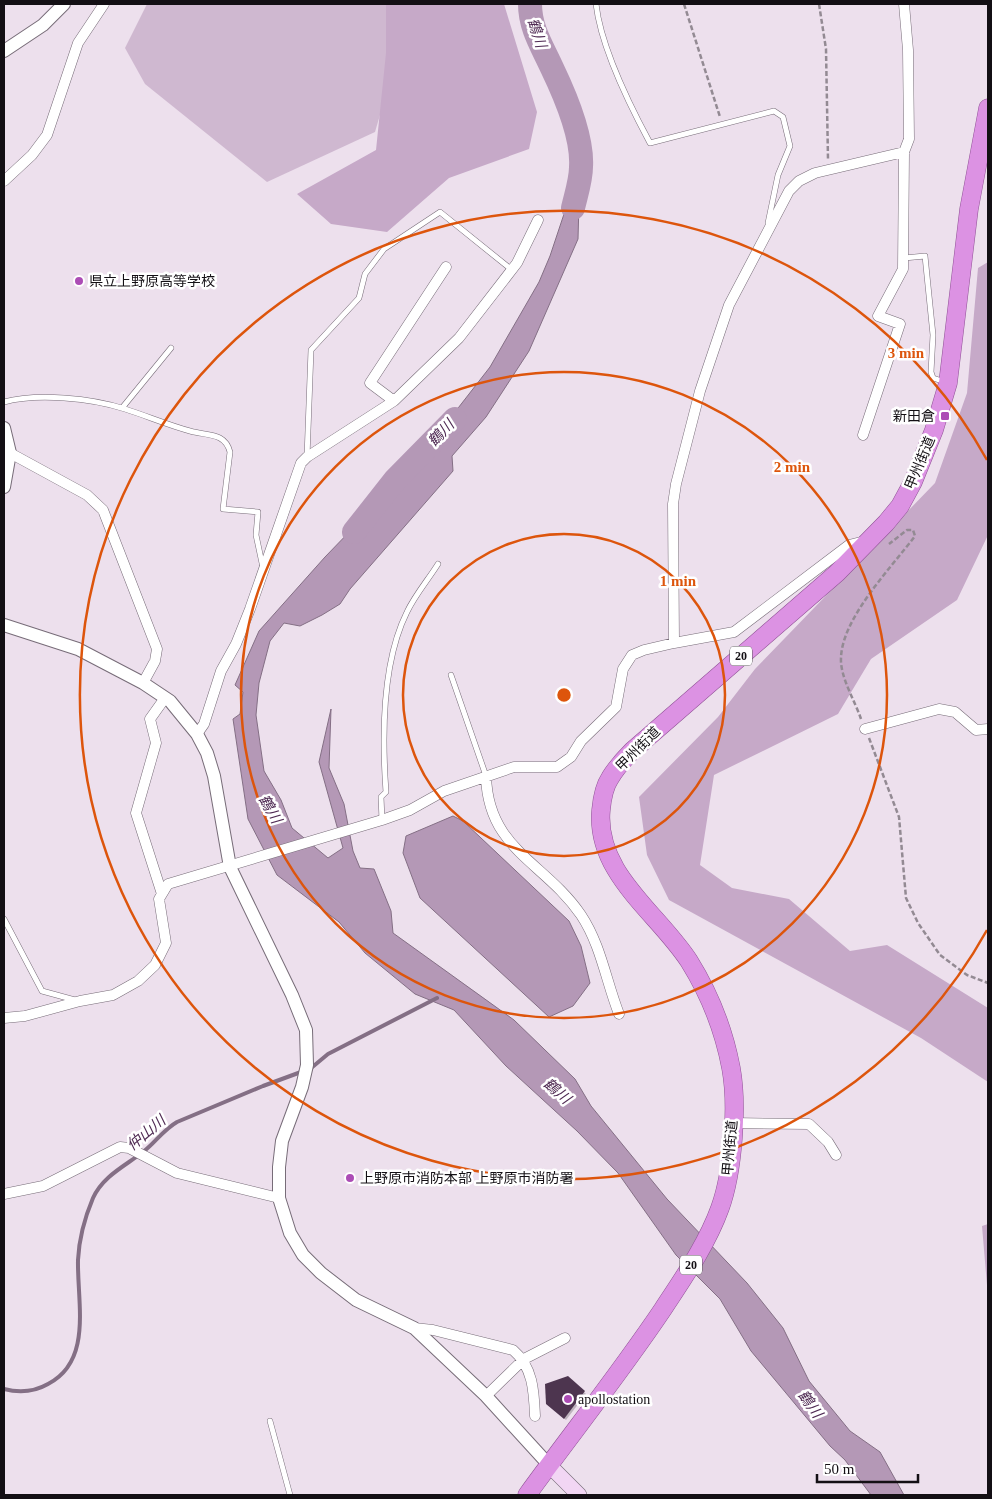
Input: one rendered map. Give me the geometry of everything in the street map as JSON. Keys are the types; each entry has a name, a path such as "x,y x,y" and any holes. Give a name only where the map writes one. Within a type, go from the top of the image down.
{"highway":[{"name":"甲州街道","path":"526,1495 645,1336 683,1280 713,1226 726,1188 733,1122 731,1070 720,1028 706,993 689,961 672,937 628,886 606,853 600,819 604,791 609,779 632,751 837,573 872,540 900,506 913,482 934,430 948,383 970,209 988,108"}],"main road":[{"path":"549,1465 580,1495"}],"street":[{"path":"4,52 36,30 64,4"},
{"path":"4,181 32,155 46,135 78,43 104,4"},
{"path":"863,435 900,324 878,316 903,269 904,258 904,152 909,139 908,50 904,4"},
{"path":"674,643 674,504 676,484 700,391 729,305 789,191 799,182 815,173 828,169 904,152"},
{"path":"198,734 204,724 221,672 236,644 250,609 301,463 306,457 394,401 459,338 512,270 538,220"},
{"path":"394,401 370,383 446,268"},
{"path":"4,428 7,449 4,487"},
{"path":"7,449 87,495 103,510 157,649 155,661 143,683"},
{"path":"4,1018 26,1016 80,1001 113,995 138,981 154,965 166,943 160,899 168,884 382,820 410,810 444,791 514,767 557,767 564,763 581,741 616,707 627,660 644,650 734,632 849,546 872,540"},
{"path":"4,625 78,649 143,683 178,709 198,734 207,753 214,776 230,867 301,1016 307,1042 307,1065 302,1087 282,1140 279,1198 290,1232 303,1254 321,1273 356,1300 414,1328 486,1396 549,1465"},
{"path":"162,894 136,813 156,743 150,719 165,698"},
{"path":"866,729 939,709 955,712 976,730 988,729"},
{"path":"486,776 486,796 503,836 555,885 581,915 603,962 609,990 619,1014"},
{"path":"733,1122 809,1124 828,1142 836,1155"},
{"path":"4,1194 43,1186 120,1146 129,1148 147,1160 177,1173 279,1198"},
{"path":"414,1328 433,1330 513,1350 524,1359 531,1375 535,1416"},
{"path":"486,1396 524,1359 565,1338"}],"lane":[{"path":"596,4 609,53 627,101 650,143 774,111 783,117 790,146 778,175 766,233"},
{"path":"306,457 311,350 358,298 365,274 384,249 440,212 512,270"},
{"path":"904,258 925,256 934,335 931,372 933,378 948,383"},
{"path":"122,408 171,348"},
{"path":"4,402 22,398 73,400 122,408 192,432 222,438 228,444 230,452 223,508 258,512 256,535 263,570"},
{"path":"382,820 381,797 386,792 383,749 387,708 385,697 395,650 407,612 438,564"},
{"path":"451,675 486,776"},
{"path":"4,918 42,991 80,1001"},
{"path":"270,1421 290,1495"}],"path":[{"path":"684,4 722,124"},
{"path":"819,4 826,49 828,169"},
{"path":"872,540 884,548 907,530 913,530 915,536 850,621 840,659 898,817 906,898 918,923 940,955 966,975 988,983"}],"shaded area":[{"path":"147,4 389,4 397,57 375,132 267,182 145,84 125,48"},
{"path":"386,4 504,4 537,112 529,149 449,178 387,232 331,224 297,194 376,150 386,53"},
{"path":"988,262 988,535 957,600 871,659 838,714 714,775 700,865 732,888 789,899 850,951 887,945 988,1008 988,1082 921,1038 669,900 647,855 639,797 718,717 755,669 935,483 967,393 978,268"},
{"path":"988,1224 988,1297 982,1226"}],"water":[{"path":"580,166 578,239 529,351 486,417 452,456 453,471 350,589 340,604 300,626 284,623 270,641 259,683 256,715 264,771 281,800 292,828 328,858 343,848 319,762 331,709 329,768 344,804 353,851 360,868 374,869 391,911 393,933 514,1020 575,1079 591,1106 667,1199 747,1283 783,1328 809,1381 850,1431 880,1452 904,1495 871,1495 845,1460 830,1446 751,1351 720,1299 676,1255 618,1173 577,1131 506,1066 454,1010 415,994 365,953 339,922 277,875 248,819 233,719 240,714 243,692 235,685 259,631 325,557 413,466 490,367 539,282 550,256"},
{"path":"453,816 463,821 569,921 581,946 590,983 573,1006 549,1017 420,898 403,853 406,836"}],"building":[{"path":"568,1376 585,1391 564,1419 546,1404 545,1384"}],"waterway":[{"name":"鶴川","path":"530,4 534,29 567,103 579,143 581,172 573,208"},
{"name":"鶴川","path":"354,532 395,480 455,419"},
{"name":"仲山川","path":"310,1069 328,1054 437,998"},
{"name":"仲山川","path":"4,1389 26,1391 43,1387 62,1374 72,1361 80,1329 78,1260 80,1244 90,1205 102,1183 177,1122 301,1072"}],"place":[{"name":"県立上野原高等学校","path":"79,281"},
{"name":"新田倉","path":"945,416"},
{"name":"上野原市消防本部 上野原市消防署","path":"350,1178"},
{"name":"apollostation","path":"568,1399"}]}
